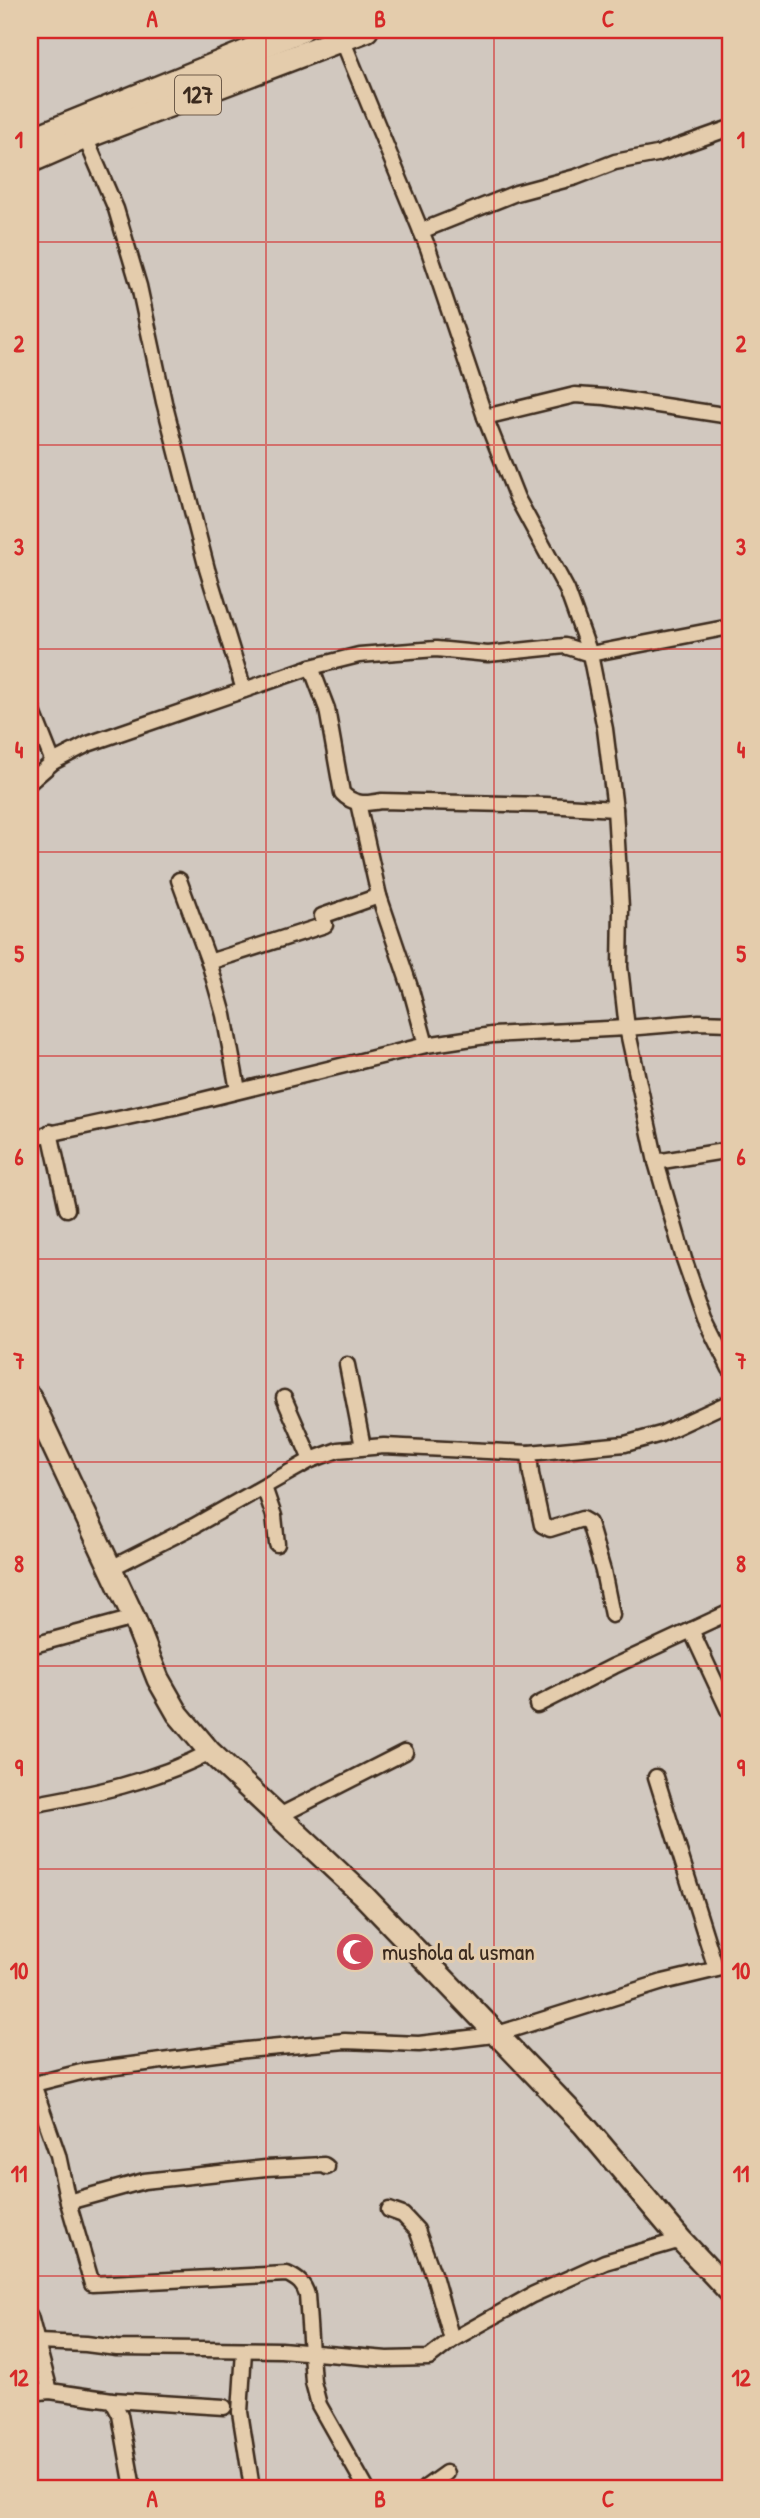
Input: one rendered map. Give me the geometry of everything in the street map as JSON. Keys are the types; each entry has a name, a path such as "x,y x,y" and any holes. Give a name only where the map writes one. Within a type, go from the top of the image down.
{"main road":[{"name":"127","path":"30,140 301,30"},
{"name":"127","path":"30,161 340,35 366,30"},
{"path":"30,1397 134,1618 158,1679 178,1714 210,1752 362,1894 584,2125 681,2240 730,2292"}],"street":[{"path":"340,35 421,230 485,417 517,498 567,590 590,654 605,729 615,809 621,908 620,967 627,1028 656,1162 684,1259 705,1319 730,1369"},
{"path":"421,230 516,193 576,177 615,162 657,154 730,128"},
{"path":"85,137 116,209 139,286 164,402 207,569 244,690"},
{"path":"485,417 575,395 730,416"},
{"path":"30,782 53,762 88,744 311,667 359,655 436,649 488,654 565,646 590,654 730,627"},
{"path":"311,667 327,709 342,793 348,800 358,803 546,805 615,809"},
{"path":"30,704 53,762"},
{"path":"358,803 379,895 411,989 426,1045"},
{"path":"179,880 209,962 224,1015 238,1090"},
{"path":"209,962 325,925 322,916 379,895"},
{"path":"30,1138 174,1107 426,1045 492,1035 699,1022 730,1023"},
{"path":"50,1132 66,1209"},
{"path":"656,1162 730,1150"},
{"path":"346,1365 363,1447"},
{"path":"284,1398 311,1460"},
{"path":"111,1568 311,1460 338,1450 363,1447 529,1454 625,1444 661,1434 730,1402"},
{"path":"529,1454 542,1525 550,1529 582,1519 589,1523 612,1615"},
{"path":"264,1487 274,1516 277,1544"},
{"path":"537,1705 730,1612"},
{"path":"30,1646 134,1618"},
{"path":"691,1630 730,1714"},
{"path":"30,1805 128,1786 184,1766 210,1752"},
{"path":"277,1817 405,1752"},
{"path":"366,2488 318,2405 313,2382 304,2286 287,2274 92,2284 68,2202 58,2155 31,2084 85,2071 246,2050 345,2041 419,2044 495,2035 663,1982 723,1967 656,1777"},
{"path":"68,2202 144,2181 298,2165 327,2167"},
{"path":"389,2210 403,2216 416,2230 435,2279 452,2340"},
{"path":"37,2342 117,2348 281,2350 387,2359 429,2358 452,2340 532,2295 606,2262 681,2240"},
{"path":"30,2316 50,2391"},
{"path":"244,2351 240,2412 252,2488"},
{"path":"30,2393 50,2391 112,2400 224,2407"},
{"path":"112,2400 120,2415 133,2488"},
{"path":"425,2488 446,2473"}],"place":[{"name":"mushola al usman","path":"355,1952"}]}
